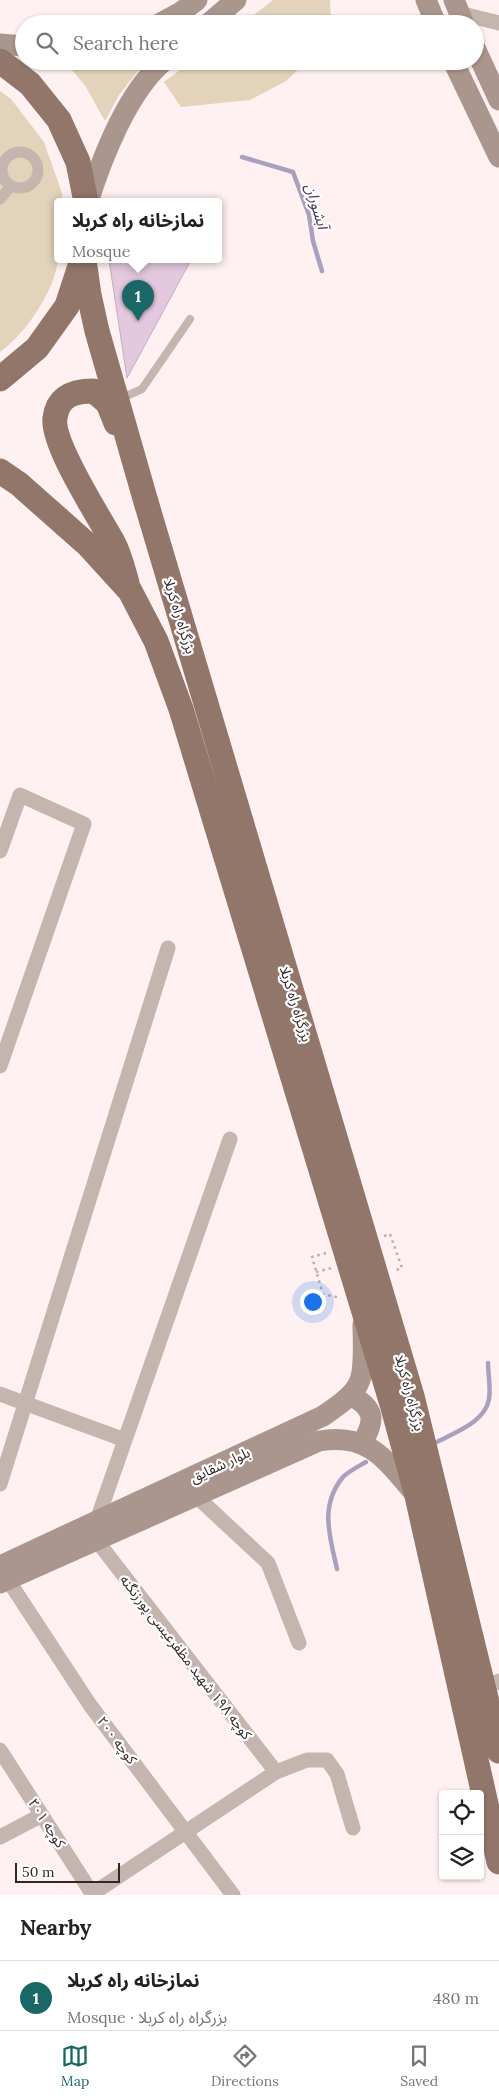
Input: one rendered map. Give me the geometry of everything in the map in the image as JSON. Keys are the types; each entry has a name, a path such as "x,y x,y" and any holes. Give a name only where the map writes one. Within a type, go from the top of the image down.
{"highway":[{"path":"0,61 30,84 59,120 78,162 86,198"},
{"path":"0,378 37,348 67,306 82,263"},
{"name":"بزرگراه راه کربلا","path":"84,263 97,331 146,502 409,1386 492,1685 499,1751"},
{"path":"130,591 115,545 58,442 54,418 62,400 76,391 94,391 108,403 146,502"},
{"name":"بزرگراه راه کربلا","path":"0,471 19,484 89,546 130,591 156,641 181,709 225,848 392,1404 417,1496 499,1862"}],"main road":[{"path":"175,15 197,0"},
{"path":"218,15 236,0"},
{"path":"426,0 432,15"},
{"path":"0,44 15,45"},
{"path":"484,67 499,98"},
{"path":"88,198 100,166 122,118 153,70"},
{"path":"457,70 499,157"},
{"name":"بلوار شقایق","path":"3,1576 96,1532 324,1416 350,1395 360,1380 364,1343 362,1304"},
{"path":"350,1395 363,1402 371,1414 371,1427 362,1443"},
{"name":"بلوار شقایق","path":"3,1576 29,1554 196,1496 319,1441 348,1439 362,1443 380,1456 417,1496"}],"street":[{"path":"484,19 499,23"},
{"path":"0,199 11,186"},
{"path":"0,850 20,795 84,824 0,1066"},
{"path":"0,1484 168,948"},
{"path":"96,1532 124,1440 230,1139"},
{"path":"0,1394 124,1440"},
{"path":"196,1496 268,1563 299,1644"},
{"name":"کوچه ۱۹۸ شهید مظفرعیسی پورزنگنه","path":"96,1532 276,1772"},
{"path":"0,1552 3,1555 29,1554"},
{"name":"کوچه ۲۰۰","path":"3,1576 90,1705 233,1895"},
{"name":"کوچه ۲۰۱","path":"0,1750 93,1894"},
{"path":"93,1894 276,1772 307,1760 327,1760 337,1774 353,1828"},
{"path":"0,1837 42,1815"}],"lane":[{"path":"118,400 142,389 190,319"}],"path":[{"path":"390,1234 402,1268"},
{"path":"312,1257 322,1294"}],"shaded area":[{"path":"273,0 330,0 331,15 254,15"},
{"path":"72,70 139,70 119,95 105,121 86,87"},
{"path":"180,70 298,70 286,81 250,100 181,107 164,82"},
{"path":"0,91 11,99 44,142 62,193 62,198 54,198 54,263 58,263 51,285 29,323 0,352"}],"building":[{"path":"109,263 189,263 127,378"}],"waterway":[{"name":"آبشوران","path":"242,157 293,172 309,215 313,241 322,271"},
{"name":"آبشوران","path":"435,1443 459,1431 481,1415 490,1395 488,1363"},
{"name":"آبشوران","path":"337,1569 328,1522 331,1499 343,1477 366,1462"}],"place":[{"name":"نمازخانه راه کربلا","path":"138,321"}]}
